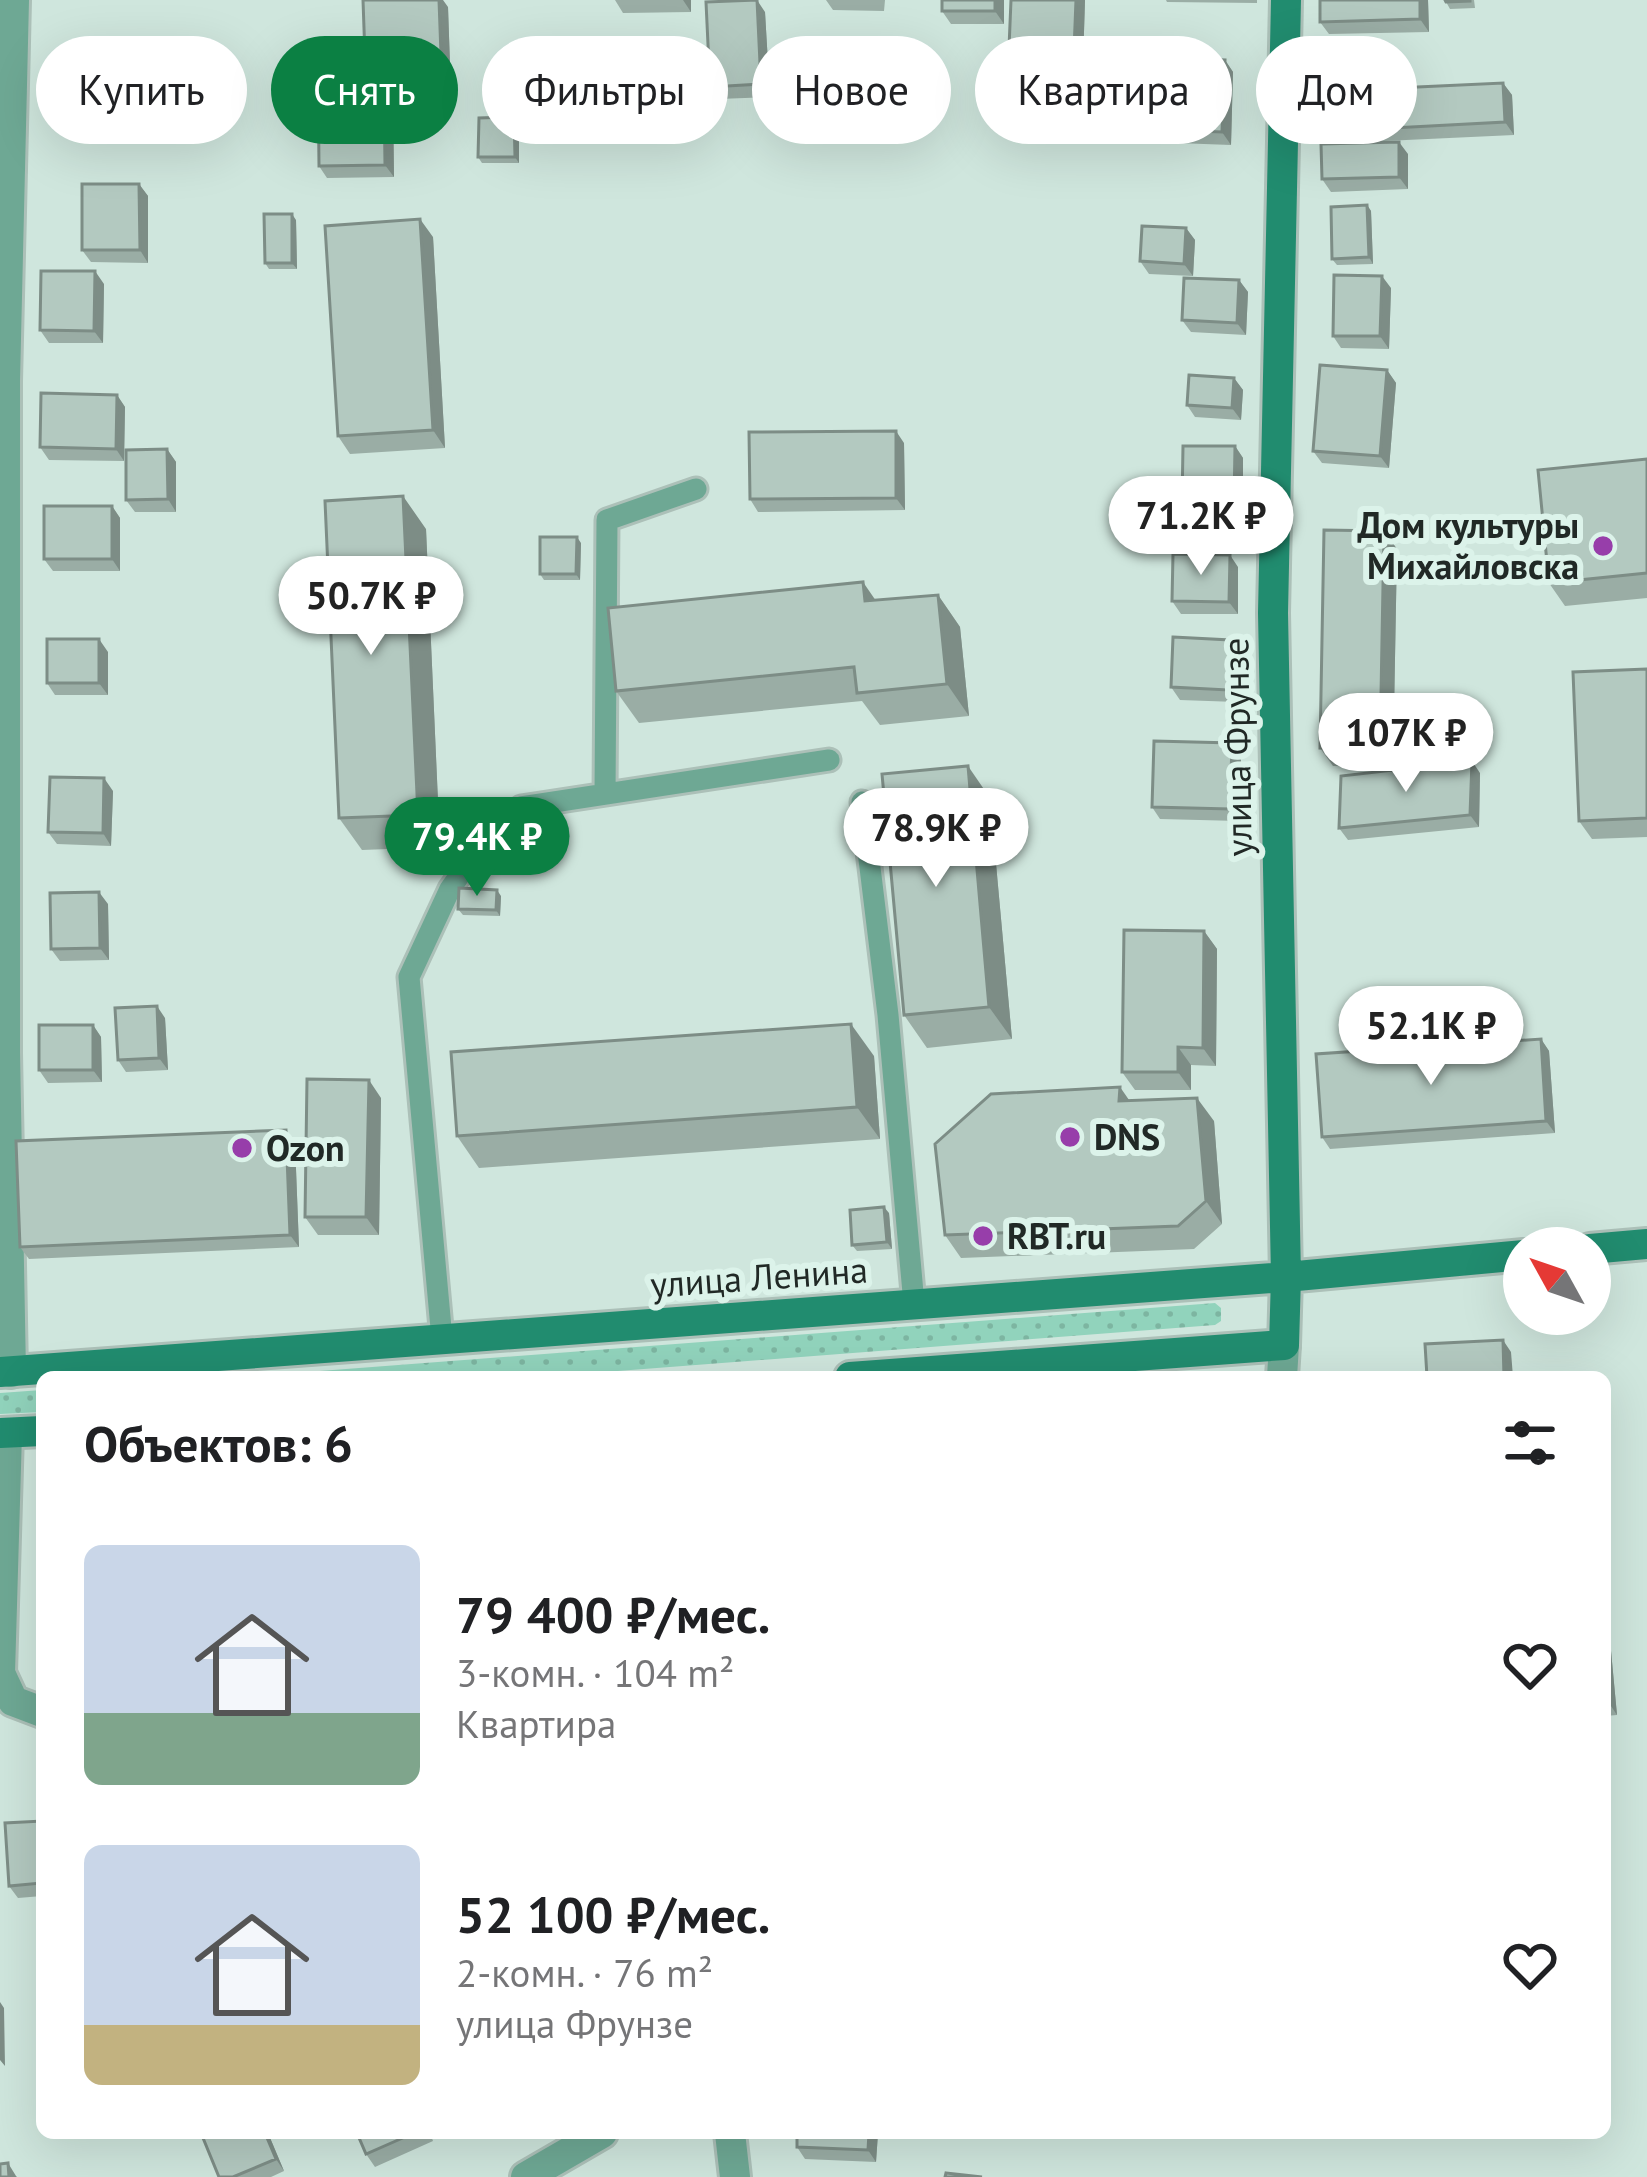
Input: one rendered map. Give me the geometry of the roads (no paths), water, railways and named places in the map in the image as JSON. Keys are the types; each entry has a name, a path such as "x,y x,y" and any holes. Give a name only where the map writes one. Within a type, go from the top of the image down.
{"street":[{"path":"6,1372 5,381 14,0"},
{"name":"улица Фрунзе","path":"1284,1345 1273,613 1286,0"},
{"path":"1611,1247 1647,1244"},
{"name":"улица Ленина","path":"6,1372 1503,1257"},
{"path":"931,1371 1284,1345 1282,1371"},
{"path":"36,1431 4,1433 0,1673 13,1701 36,1710"},
{"path":"526,2177 592,2139"},
{"path":"731,2139 735,2177"}],"lane":[{"path":"604,794 607,520 696,489"},
{"path":"442,1339 409,976 450,889 481,845 521,807 829,760"},
{"path":"862,802 888,1015 914,1304"}],"place":[{"name":"Дом культуры Михайловска","path":"1603,546"},
{"name":"DNS","path":"1070,1137"},
{"name":"Ozon","path":"242,1148"},
{"name":"RBT.ru","path":"983,1236"}]}
